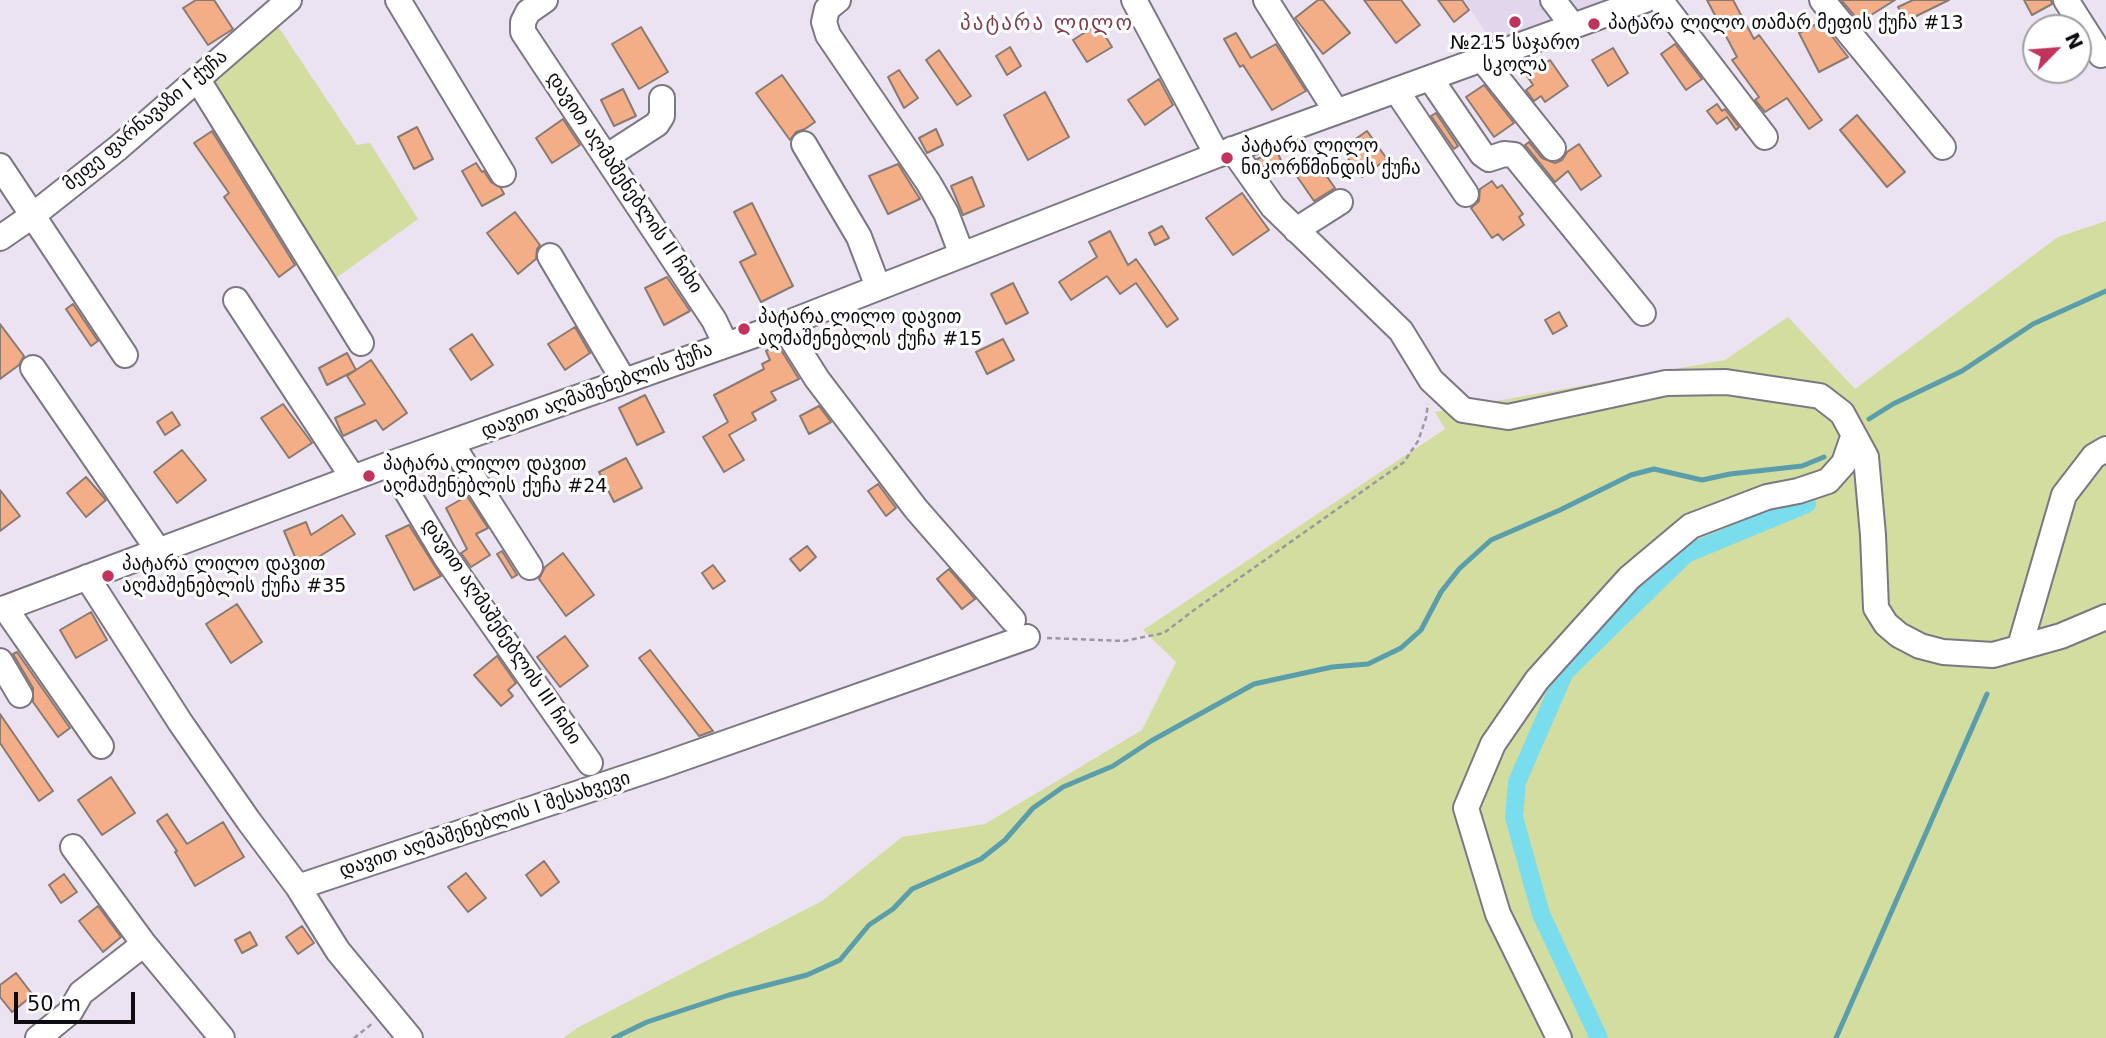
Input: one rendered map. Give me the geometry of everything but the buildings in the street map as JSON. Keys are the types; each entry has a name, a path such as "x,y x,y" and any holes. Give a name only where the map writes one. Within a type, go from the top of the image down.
{"street":[{"name":"მეფე ფარნავაზი I ქუჩა","path":"0,238 118,148 289,0"},
{"path":"398,0 503,174"},
{"name":"დავით აღმაშენებლის II ჩიხი","path":"545,0 528,12 523,22 523,32 714,320 726,345"},
{"path":"838,0 827,9 824,22 828,35 928,182 946,213 962,254"},
{"path":"1133,0 1224,152 1296,230 1401,331 1431,380 1463,410 1508,417 1666,383 1726,382 1820,396 1842,413 1866,457 1876,608 1886,624 1899,635 1920,646 1943,652 1993,655 2061,636 2106,617"},
{"path":"1266,0 1336,111"},
{"path":"1553,0 1573,26"},
{"name":"დავით აღმაშენებლის ქუჩა","path":"2,609 394,463 783,325 1224,152 1645,0"},
{"path":"1660,0 1765,137"},
{"path":"1822,0 1943,147"},
{"path":"2066,0 2101,55"},
{"path":"1482,59 1553,148"},
{"path":"1430,78 1482,154 1489,159 1504,154 1514,155 1643,313"},
{"path":"198,79 361,343"},
{"path":"1396,90 1466,194"},
{"path":"606,157 657,124 662,117 662,98"},
{"path":"804,144 859,237 878,287"},
{"path":"0,166 125,355"},
{"path":"1296,230 1340,202"},
{"path":"550,256 624,381"},
{"path":"236,300 353,478"},
{"path":"783,325 817,379 916,509 1020,629"},
{"path":"33,368 158,550"},
{"path":"1559,1038 1498,914 1466,808 1493,744 1537,681 1629,578 1691,526 1767,497 1828,481 1844,463 1853,437"},
{"path":"451,443 530,567"},
{"path":"2020,646 2064,495 2094,456 2106,449"},
{"path":"394,463 507,626"},
{"name":"დავით აღმაშენებლის III ჩიხი","path":"394,463 445,555 590,763"},
{"path":"87,577 180,722 248,821 298,887 338,951 410,1038"},
{"path":"2,609 101,746"},
{"name":"დავით აღმაშენებლის I შესახვევი","path":"298,887 660,766 1020,629"},
{"path":"0,661 20,695"},
{"path":"73,847 144,944 222,1038"},
{"path":"38,1038 70,1012 81,993 144,944"}],"path":[{"path":"1020,629 1124,641 1164,633 1404,462 1418,441 1426,418 1431,380"}],"shaded area":[{"name":"№215 საჯარო სკოლა","path":"1464,0 1609,0 1494,44"}],"green space":[{"path":"277,25 357,145 370,143 418,219 332,281 213,84"},
{"path":"2106,221 2106,1038 563,1038 577,1028 822,901 902,837 985,824 1142,730 1176,662 1143,630 1445,429 1435,412 1725,360 1788,317 1855,389 2058,237"}],"waterway":[{"path":"1869,419 1893,404 1962,371 2033,324 2106,291"},
{"path":"614,1038 647,1022 729,995 807,975 840,960 869,925 893,909 912,889 981,859 1005,840 1033,808 1063,787 1113,766 1151,741 1254,684 1332,667 1368,664 1401,648 1421,630 1441,592 1459,569 1491,540 1631,475 1654,469 1702,480 1802,466 1824,457"},
{"path":"1599,1038 1541,914 1514,817 1517,782 1565,672 1686,554 1807,504"},
{"path":"1836,1038 1987,694"}],"place":[{"name":"№215 საჯარო სკოლა","path":"1515,22"},
{"name":"პატარა ლილო თამარ მეფის ქუჩა #13","path":"1594,24"},
{"name":"პატარა ლილო ნიკორწმინდის ქუჩა","path":"1227,158"},
{"name":"პატარა ლილო დავით აღმაშენებლის ქუჩა #15","path":"744,329"},
{"name":"პატარა ლილო დავით აღმაშენებლის ქუჩა #24","path":"369,476"},
{"name":"პატარა ლილო დავით აღმაშენებლის ქუჩა #35","path":"108,576"}],"district":[{"name":"პატარა ლილო","path":"1047,25"}]}
